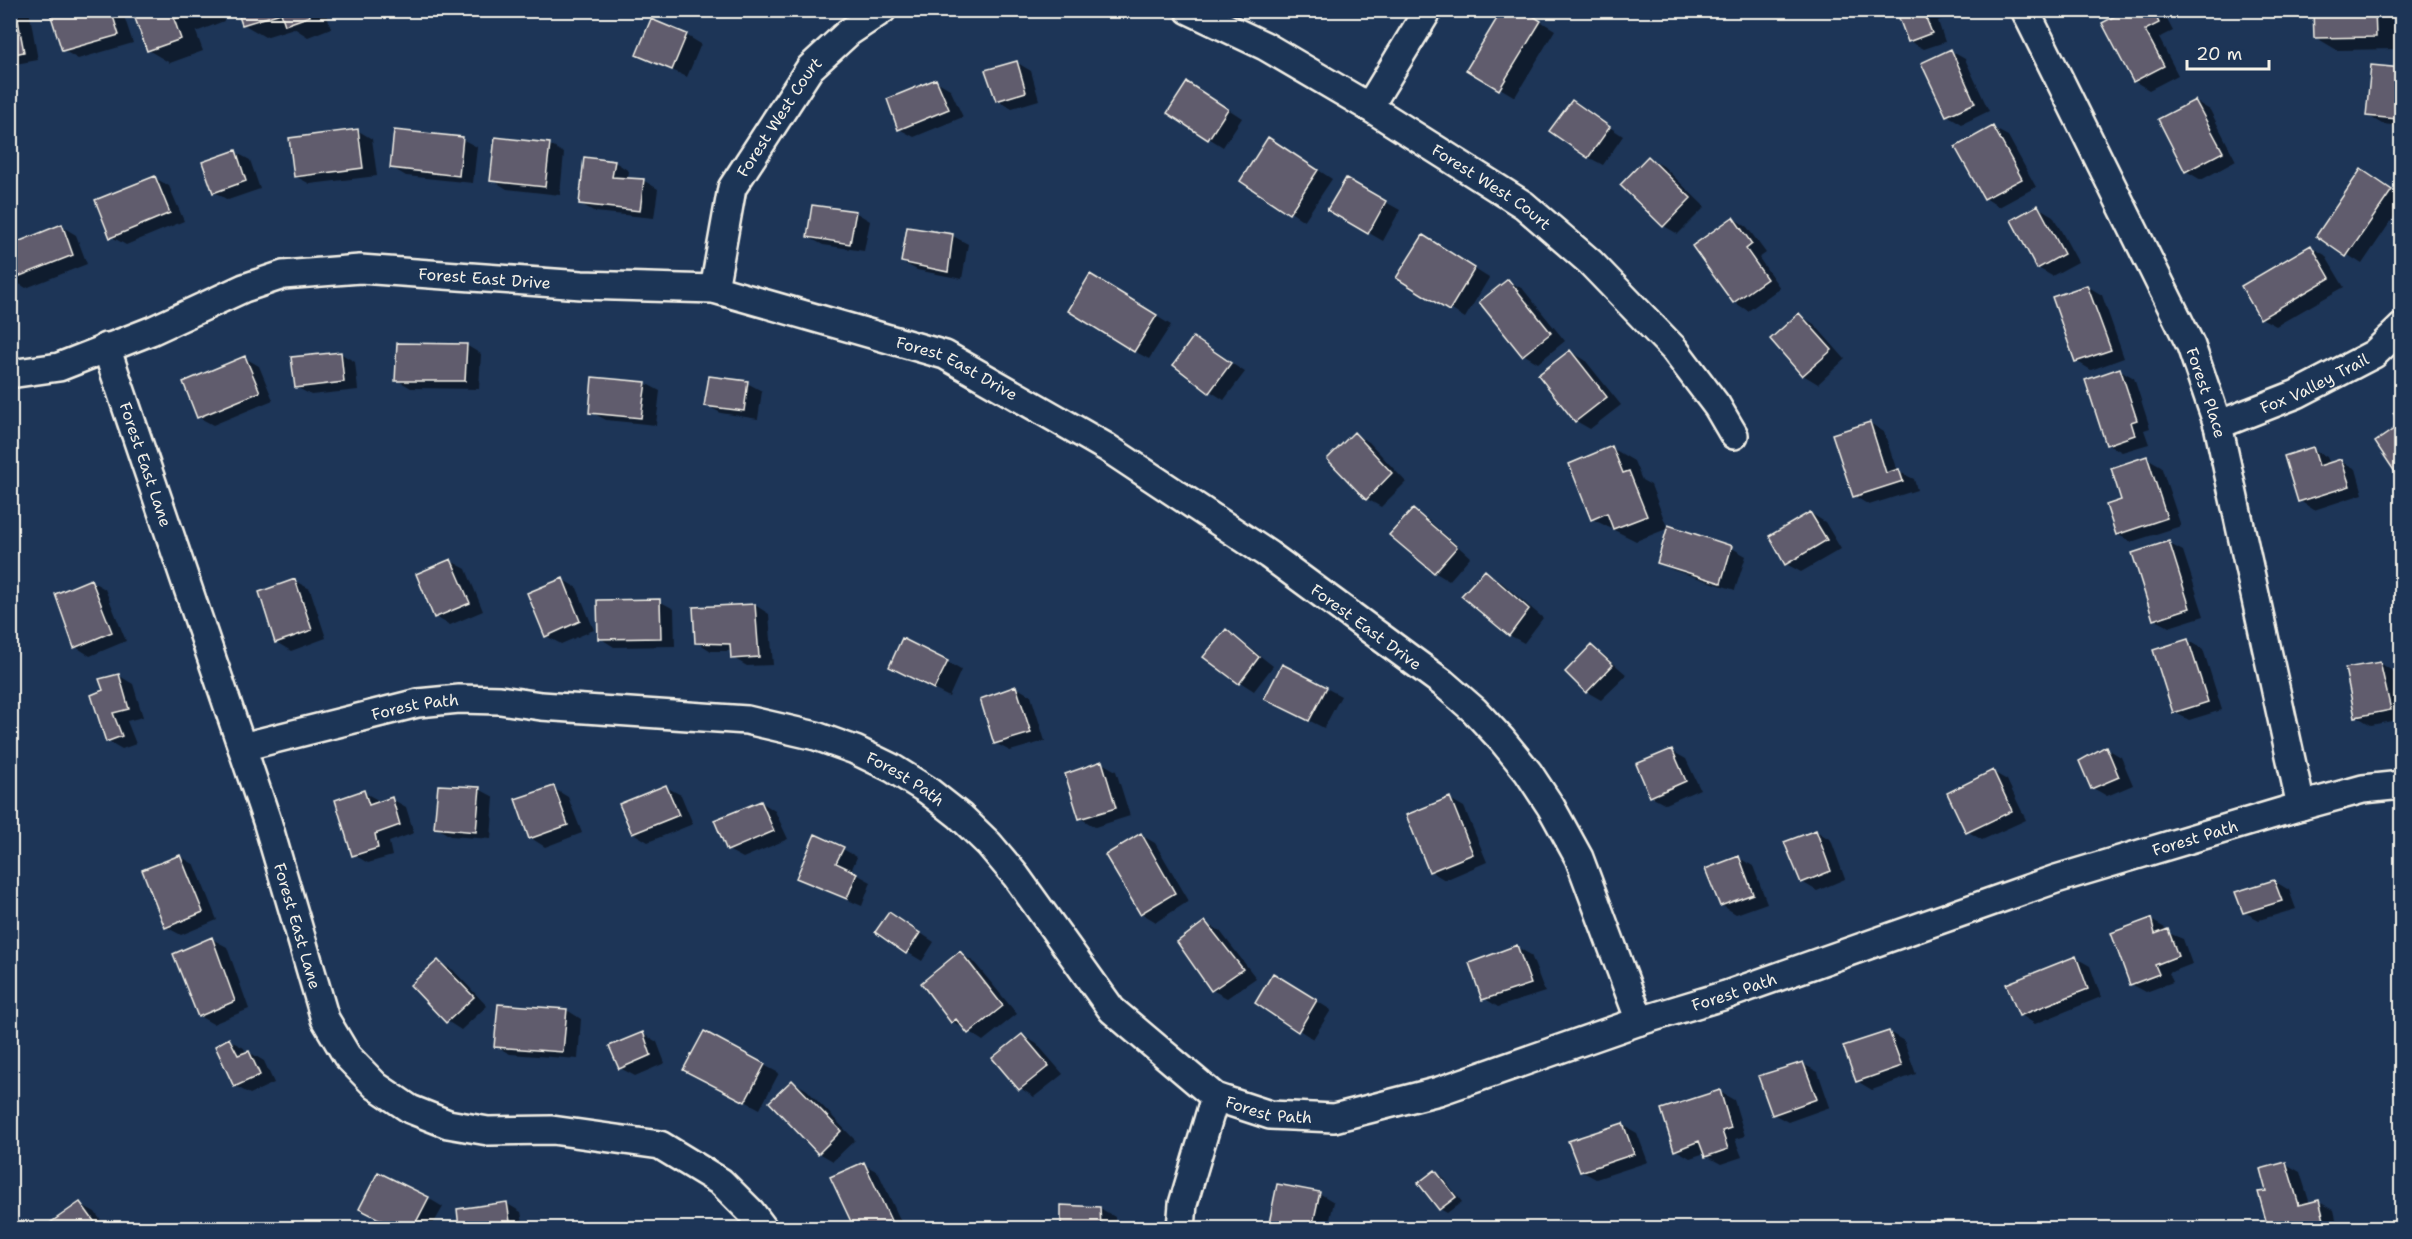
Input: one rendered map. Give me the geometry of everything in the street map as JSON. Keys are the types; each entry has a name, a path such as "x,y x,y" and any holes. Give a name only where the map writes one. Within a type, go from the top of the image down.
{"street":[{"name":"Forest West Court","path":"714,289 732,188 810,68 849,32 882,10"},
{"name":"Forest West Court","path":"1189,10 1265,46 1369,107 1524,205 1590,262 1674,348 1717,406 1734,435"},
{"path":"1369,107 1428,10"},
{"name":"Forest Place","path":"2025,10 2191,346 2218,425 2301,806"},
{"name":"Forest East Drive","path":"10,374 59,367 151,330 244,288 283,275 360,269 582,285 714,289 945,355 1107,447 1269,555 1443,682 1474,710 1502,740 1551,807 1579,858 1640,1021"},
{"name":"Fox Valley Trail","path":"2218,425 2298,394 2374,354 2402,327"},
{"name":"Forest East Lane","path":"106,347 267,821 326,1019 347,1056 375,1086 410,1109 448,1124 489,1131 552,1130 660,1145 721,1182 751,1212 763,1228"},
{"name":"Forest Path","path":"242,747 418,703 459,699 500,700 541,706 747,720 816,736 855,750 892,768 927,790 960,816 989,844 1016,876 1112,1010 1215,1098 1270,1115 1334,1118 1439,1091 1640,1021 1737,991 2056,879 2363,789 2402,785"},
{"path":"1181,1228 1183,1204 1215,1098"}],"building":[{"path":"10,10 16,10 24,52 10,55"},
{"path":"49,10 111,10 119,35 62,51"},
{"path":"132,10 198,10 174,19 181,39 147,51"},
{"path":"237,10 308,10 310,16 285,25 281,13 242,25"},
{"path":"1502,10 1524,10 1541,21 1499,90 1466,70"},
{"path":"1896,10 1929,10 1924,13 1932,33 1908,42"},
{"path":"2126,10 2153,10 2159,23 2145,30 2164,66 2133,82 2102,23"},
{"path":"2313,10 2375,10 2376,37 2314,38"},
{"path":"651,19 687,34 672,70 636,55"},
{"path":"1951,49 1975,103 1946,116 1921,63"},
{"path":"1017,61 1026,92 996,101 985,70"},
{"path":"2371,65 2402,68 2397,119 2366,116"},
{"path":"936,79 949,109 898,130 887,99"},
{"path":"1187,82 1228,109 1208,140 1167,113"},
{"path":"1572,100 1610,127 1588,158 1549,131"},
{"path":"2195,100 2223,152 2185,172 2158,119"},
{"path":"1993,126 2022,179 1984,199 1955,147"},
{"path":"358,129 363,168 294,177 289,138"},
{"path":"394,130 463,137 459,176 390,168"},
{"path":"495,137 550,143 545,187 490,181"},
{"path":"1268,137 1318,170 1289,214 1240,181"},
{"path":"236,150 246,181 213,193 202,162"},
{"path":"1648,156 1691,198 1663,227 1620,185"},
{"path":"584,157 615,161 612,177 644,179 640,211 579,204"},
{"path":"2361,169 2392,190 2346,257 2316,236"},
{"path":"155,176 170,213 110,238 95,200"},
{"path":"1346,178 1386,201 1368,234 1327,210"},
{"path":"812,205 856,211 850,244 807,237"},
{"path":"2038,205 2064,254 2037,269 2011,220"},
{"path":"1733,217 1752,244 1746,249 1767,279 1733,303 1692,246"},
{"path":"62,224 73,255 10,280 10,245"},
{"path":"907,227 953,234 948,272 901,262"},
{"path":"1423,235 1475,268 1449,311 1396,278"},
{"path":"2311,245 2330,278 2260,319 2241,286"},
{"path":"1090,274 1157,315 1134,352 1068,311"},
{"path":"1508,279 1551,333 1522,356 1479,302"},
{"path":"2087,285 2111,350 2075,362 2052,297"},
{"path":"1799,313 1832,350 1802,376 1770,339"},
{"path":"1193,337 1231,363 1209,393 1173,365"},
{"path":"397,343 467,344 465,381 395,381"},
{"path":"1570,350 1607,397 1575,422 1538,375"},
{"path":"341,352 344,382 295,388 291,357"},
{"path":"245,356 260,392 197,418 183,382"},
{"path":"2120,368 2137,420 2131,422 2135,435 2106,445 2085,380"},
{"path":"709,376 748,381 744,411 704,406"},
{"path":"592,377 646,382 641,418 589,413"},
{"path":"2402,407 2402,477 2399,478 2375,442 2401,424 2393,413"},
{"path":"1870,422 1886,473 1899,469 1903,481 1853,497 1832,434"},
{"path":"1354,432 1392,473 1366,500 1327,459"},
{"path":"1612,446 1623,473 1629,471 1647,516 1613,529 1607,513 1591,520 1569,464"},
{"path":"2313,447 2319,466 2341,459 2350,486 2298,502 2284,456"},
{"path":"2147,456 2167,518 2116,535 2106,505 2121,500 2111,468"},
{"path":"1413,509 1457,547 1434,573 1389,535"},
{"path":"1810,512 1827,540 1785,565 1769,536"},
{"path":"1668,525 1732,546 1721,583 1657,563"},
{"path":"2169,541 2190,608 2153,620 2132,553"},
{"path":"451,559 470,603 434,618 416,574"},
{"path":"1485,570 1529,609 1509,636 1461,596"},
{"path":"563,578 580,621 545,637 527,593"},
{"path":"91,579 112,632 74,648 55,594"},
{"path":"295,579 312,630 275,643 259,592"},
{"path":"660,599 661,638 598,639 597,600"},
{"path":"755,604 759,657 731,659 730,644 695,643 693,607"},
{"path":"1226,629 1259,657 1239,684 1203,657"},
{"path":"902,638 948,661 934,689 889,667"},
{"path":"2188,639 2208,702 2173,713 2153,650"},
{"path":"1591,645 1613,665 1586,693 1565,672"},
{"path":"2380,662 2391,710 2355,717 2345,668"},
{"path":"1282,664 1327,687 1309,721 1264,699"},
{"path":"119,674 129,709 113,713 122,736 106,742 91,695 103,690 99,679"},
{"path":"1016,686 1031,733 994,744 980,699"},
{"path":"2106,746 2119,777 2091,789 2079,761"},
{"path":"1672,749 1686,781 1650,797 1636,764"},
{"path":"1102,761 1116,808 1079,819 1065,774"},
{"path":"1993,770 2012,811 1966,833 1947,793"},
{"path":"438,785 480,787 476,832 434,828"},
{"path":"666,785 679,815 632,834 619,804"},
{"path":"554,786 568,825 529,839 515,799"},
{"path":"364,790 369,805 392,797 400,825 375,834 378,848 352,856 335,800"},
{"path":"1450,797 1473,854 1429,872 1406,815"},
{"path":"761,801 774,831 727,851 714,820"},
{"path":"1816,830 1831,871 1801,883 1784,842"},
{"path":"1141,833 1175,893 1140,914 1105,855"},
{"path":"815,834 844,847 836,863 857,873 847,899 796,878"},
{"path":"180,855 203,912 165,928 142,870"},
{"path":"1739,856 1753,894 1720,906 1705,869"},
{"path":"2274,880 2282,901 2243,913 2235,892"},
{"path":"889,912 920,933 906,954 875,932"},
{"path":"2151,918 2155,934 2168,929 2178,956 2155,965 2159,974 2130,985 2111,933"},
{"path":"1205,921 1243,969 1211,991 1177,942"},
{"path":"212,937 235,1001 198,1017 173,954"},
{"path":"1517,945 1531,984 1482,1000 1469,963"},
{"path":"960,951 1003,1006 968,1034 956,1019 951,1023 921,983"},
{"path":"2076,956 2088,989 2019,1016 2006,984"},
{"path":"438,960 474,997 446,1023 410,985"},
{"path":"1273,973 1317,1000 1298,1032 1255,1003"},
{"path":"498,1004 567,1009 563,1052 494,1047"},
{"path":"704,1031 765,1064 745,1102 683,1070"},
{"path":"1889,1031 1902,1066 1856,1082 1843,1046"},
{"path":"643,1032 651,1055 619,1069 609,1046"},
{"path":"1022,1034 1049,1066 1019,1090 992,1058"},
{"path":"229,1038 238,1055 249,1051 260,1075 234,1087 215,1046"},
{"path":"1803,1062 1817,1099 1772,1115 1758,1076"},
{"path":"792,1080 841,1131 818,1154 769,1102"},
{"path":"1720,1090 1731,1128 1722,1131 1728,1149 1705,1157 1699,1141 1674,1151 1661,1109"},
{"path":"1623,1123 1634,1154 1580,1172 1568,1141"},
{"path":"864,1162 893,1225 885,1228 854,1228 830,1177"},
{"path":"2286,1162 2299,1205 2319,1200 2324,1220 2296,1228 2268,1228 2258,1192 2266,1191 2260,1169"},
{"path":"1435,1170 1456,1197 1439,1210 1418,1183"},
{"path":"378,1172 429,1197 413,1228 397,1228 359,1209"},
{"path":"1277,1184 1320,1192 1312,1228 1268,1228"},
{"path":"80,1202 99,1228 50,1228 47,1225"},
{"path":"507,1202 511,1228 459,1228 457,1209"},
{"path":"1061,1205 1100,1207 1101,1228 1061,1228"}]}
